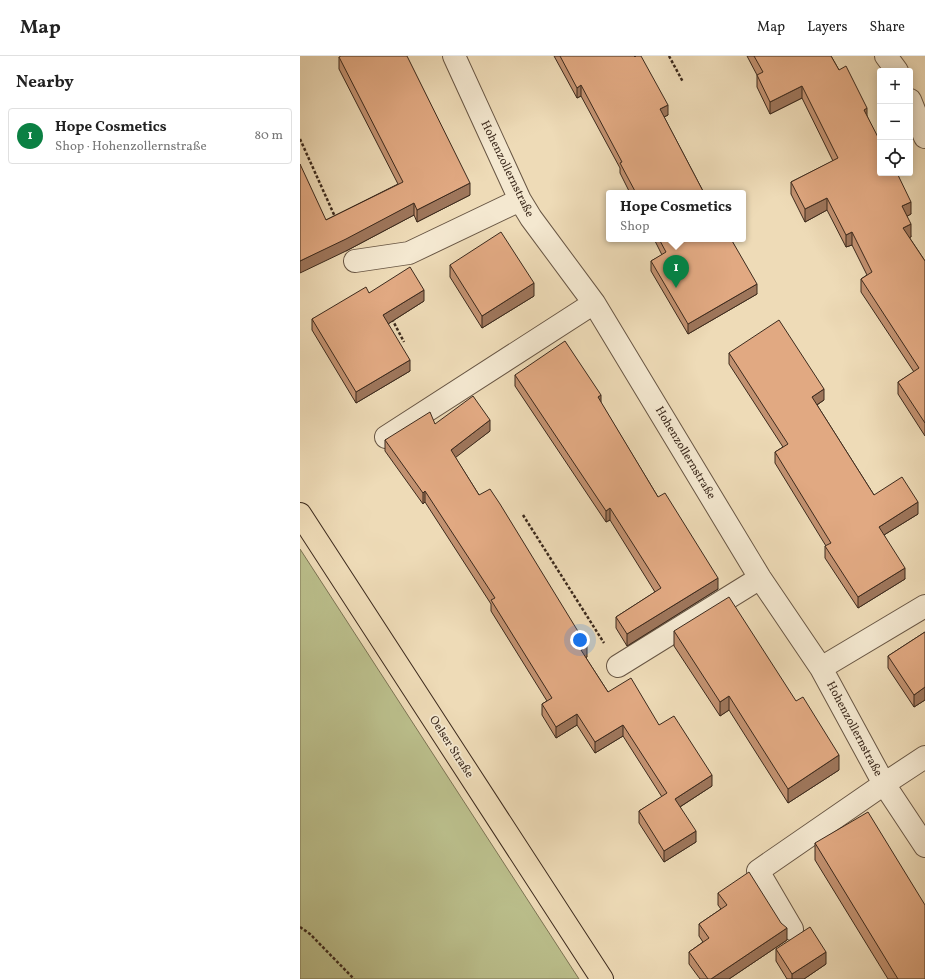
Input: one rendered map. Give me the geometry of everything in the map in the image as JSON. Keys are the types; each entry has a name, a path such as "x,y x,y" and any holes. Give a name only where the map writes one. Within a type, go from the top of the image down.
{"main road":[{"name":"Oelser Straße","path":"300,514 602,979"}],"street":[{"name":"Hohenzollernstraße","path":"454,56 520,200 531,218 594,303 760,578 821,668 884,784 925,846"},
{"path":"886,56 895,68"},
{"path":"912,104 925,137"},
{"path":"356,261 409,253 520,200"},
{"path":"386,437 594,303"},
{"path":"618,666 760,578"},
{"path":"821,668 925,606"},
{"path":"792,929 758,872 925,757"}],"path":[{"path":"669,56 683,82"},
{"path":"300,139 356,261"},
{"path":"389,314 404,342"},
{"path":"524,515 618,666"},
{"path":"300,927 310,934 354,979"}],"green space":[{"path":"300,549 579,979 300,979"}],"building":[{"path":"407,56 470,183 417,210 414,203 346,239 300,261 300,164 326,220 403,182 339,57"},
{"path":"560,56 641,56 668,105 660,109 702,190 634,190 620,163 622,162 581,85 577,88"},
{"path":"754,56 831,56 839,70 846,66 867,108 864,110 877,135 877,176 898,176 911,202 902,206 911,224 903,228 925,261 925,423 898,382 919,368 861,279 872,272 852,232 846,235 827,198 805,209 791,182 838,158 802,86 770,102 757,75 763,72"},
{"path":"501,232 534,283 482,316 450,265"},
{"path":"661,242 733,242 757,284 688,324 651,261 666,252"},
{"path":"410,267 424,290 383,315 410,360 356,392 312,319 366,287 369,293"},
{"path":"779,320 824,389 812,397 874,495 902,477 918,502 879,527 905,568 858,597 825,546 831,543 775,452 788,444 729,353"},
{"path":"565,341 601,395 598,397 658,497 665,493 718,578 627,634 616,617 661,588 610,508 606,511 515,375"},
{"path":"473,396 490,420 451,450 479,495 490,489 500,504 587,646 581,650 608,692 631,678 659,725 674,716 712,775 675,799 696,831 664,851 639,811 667,793 623,725 595,742 577,714 556,727 542,704 552,698 491,600 495,598 425,491 423,493 385,440 430,412 435,424"},
{"path":"729,597 796,701 803,697 839,755 788,789 729,696 720,702 674,631"},
{"path":"925,632 925,687 914,695 888,656"},
{"path":"868,812 925,905 925,979 898,979 815,843"},
{"path":"749,872 781,923 787,928 711,979 708,979 689,952 709,938 699,924 727,905 718,893"},
{"path":"810,927 826,952 792,974 776,949"}],"place":[{"name":"Hope Cosmetics","path":"676,288"}]}
